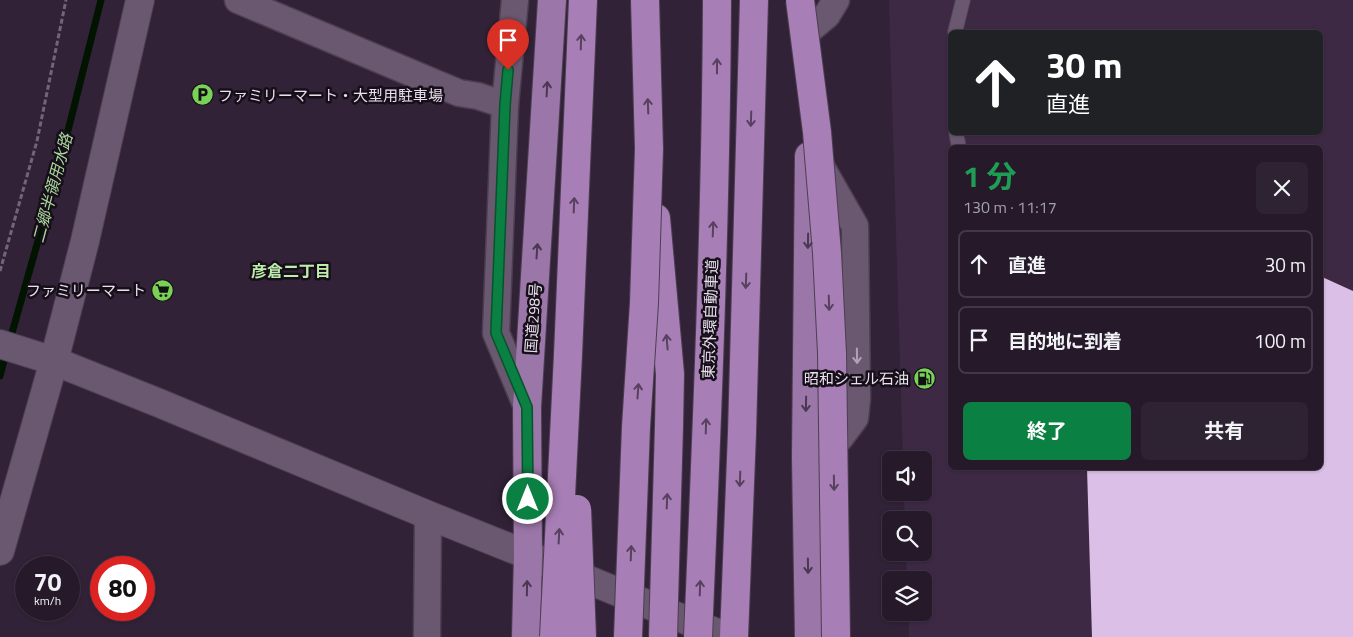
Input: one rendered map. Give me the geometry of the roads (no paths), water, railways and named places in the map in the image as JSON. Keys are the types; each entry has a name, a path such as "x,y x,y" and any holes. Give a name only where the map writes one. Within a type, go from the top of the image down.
{"highway":[{"name":"国道298号","path":"526,637 528,555 527,407 552,0"},
{"path":"582,637 577,522 575,355 570,306 583,0"},
{"path":"628,637 636,427 644,303 649,149 646,0"},
{"name":"東京外環自動車道","path":"698,637 716,99 717,0"},
{"path":"734,637 754,0"},
{"path":"800,0 818,132 827,253 832,353 836,637"},
{"path":"809,0 806,458 809,637"},
{"path":"649,149 670,374 663,637"},
{"path":"554,637 575,355"}],"street":[{"path":"0,551 54,361 85,241 140,0"},
{"path":"238,0 459,93 478,96 505,105"},
{"path":"515,0 505,105 496,333 527,407"},
{"path":"809,30 827,15 836,0"},
{"path":"806,458 840,438 855,418 857,399 855,226 809,145"},
{"path":"0,344 54,361 159,403 727,637"},
{"path":"427,637 428,515"}],"lane":[{"path":"956,30 963,0"}],"waterway":[{"name":"二郷半領用水路","path":"10,340 58,170 101,0"},
{"name":"二郷半領用水路","path":"0,376 6,353"}],"place":[{"name":"ファミリーマート・大型用駐車場","path":"202,95"},
{"name":"ファミリーマート","path":"162,290"},
{"name":"昭和シェル石油","path":"925,378"}],"district":[{"name":"彦倉二丁目","path":"291,271"}]}
